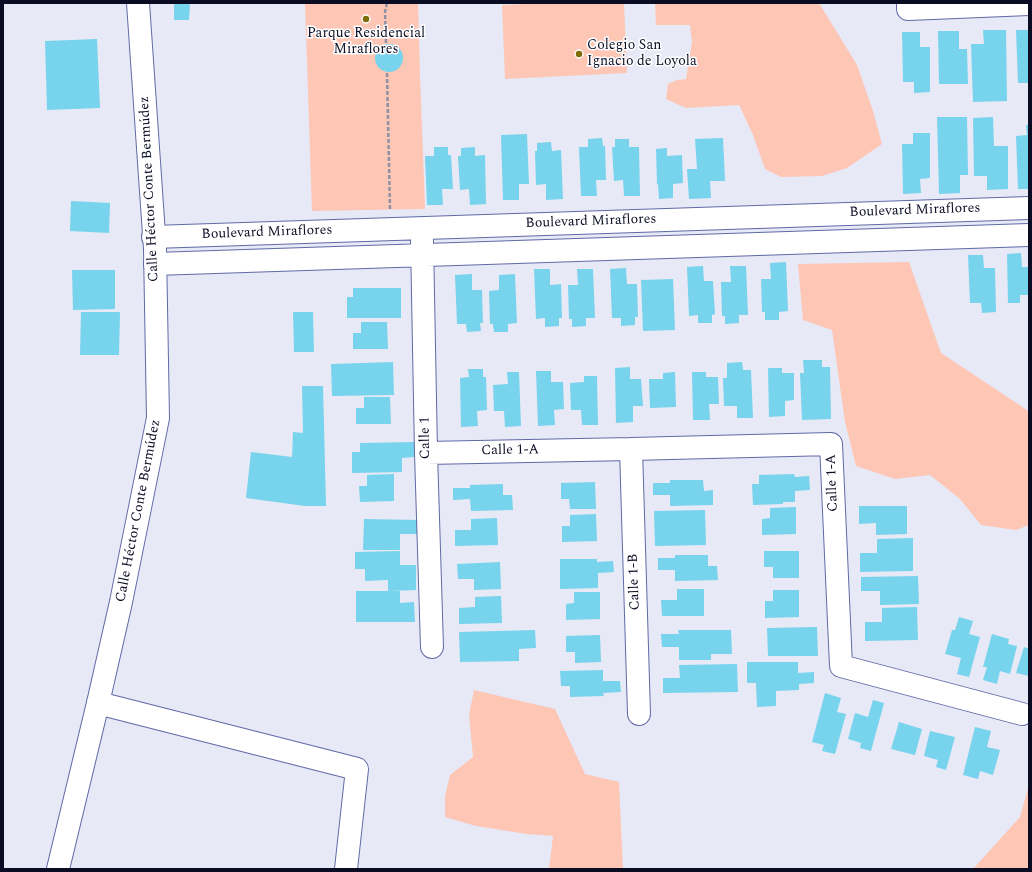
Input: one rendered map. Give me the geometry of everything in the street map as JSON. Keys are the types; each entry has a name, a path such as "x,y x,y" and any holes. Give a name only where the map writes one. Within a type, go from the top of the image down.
{"street":[{"name":"Calle Héctor Conte Bermúdez","path":"58,869 121,602 158,418 154,237 138,3"},
{"path":"908,3 908,9 1029,4"},
{"name":"Boulevard Miraflores","path":"154,237 1029,208"},
{"name":"Calle 1","path":"422,228 426,453 432,647"},
{"path":"155,264 1029,235"},
{"name":"Calle 1-A","path":"426,453 831,444 841,666 1022,714"},
{"name":"Calle 1-B","path":"630,449 639,714"},
{"path":"98,703 357,769 346,869"}],"path":[{"path":"386,43 385,12 387,3"},
{"path":"387,73 390,229"}],"shaded area":[{"path":"305,3 418,3 425,209 312,211"},
{"path":"549,3 624,3 627,73 505,79 502,5"},
{"path":"655,3 819,3 857,65 873,111 882,144 847,168 822,176 781,177 765,169 753,135 739,105 686,108 666,99 668,84 677,80 686,79 692,42 690,25 656,25"},
{"path":"909,262 941,353 1027,410 1029,413 1029,525 1016,530 981,525 960,499 930,475 895,479 856,466 845,422 832,330 803,320 798,264"},
{"path":"474,690 555,709 585,774 619,782 623,869 549,869 553,836 527,834 476,826 445,817 445,796 450,775 473,757 469,715"},
{"path":"1029,785 1029,869 973,869 1020,817"}],"building":[{"path":"174,3 190,3 189,20 174,20"},
{"path":"983,30 1006,30 1007,101 973,102 971,44 984,44"},
{"path":"1016,30 1029,30 1029,83 1018,83"},
{"path":"938,31 959,31 959,49 967,49 968,84 939,84"},
{"path":"902,32 920,32 920,47 930,47 930,92 914,93 914,82 903,82"},
{"path":"97,39 100,108 47,110 45,41"},
{"path":"389,44 399,48 403,58 399,68 389,72 379,68 375,58 379,48"},
{"path":"937,117 967,117 968,175 960,175 960,193 939,194"},
{"path":"993,117 994,146 1008,146 1008,189 987,190 987,176 974,176 973,118"},
{"path":"1026,125 1029,125 1029,189 1018,189 1016,136 1027,135"},
{"path":"913,133 930,133 930,178 920,179 921,193 903,194 902,144 913,144"},
{"path":"527,134 529,184 519,184 519,200 503,200 501,135"},
{"path":"602,138 603,146 605,146 606,180 596,180 597,196 581,196 579,147 588,147 588,139"},
{"path":"723,138 725,181 710,181 711,198 689,199 687,169 697,169 695,139"},
{"path":"615,139 629,139 629,147 639,147 640,196 624,196 623,180 614,181 612,147 615,147"},
{"path":"551,142 552,151 561,150 563,199 546,200 546,184 536,185 535,151 537,151 537,143"},
{"path":"434,147 448,147 448,155 451,155 453,189 442,189 443,205 427,205 425,156 434,156"},
{"path":"475,147 475,156 485,155 486,204 470,205 469,189 460,190 458,156 461,156 461,148"},
{"path":"667,148 667,156 682,155 683,183 673,184 673,198 659,199 656,149"},
{"path":"71,201 110,203 109,233 70,231"},
{"path":"1021,253 1022,267 1029,267 1029,295 1020,295 1020,303 1008,303 1007,254"},
{"path":"968,255 983,255 984,268 995,268 996,312 982,313 981,303 970,303"},
{"path":"786,262 788,311 779,312 779,320 765,320 765,312 762,312 761,279 771,279 770,263"},
{"path":"703,266 704,281 713,281 715,314 712,315 712,323 698,323 698,315 689,316 687,267"},
{"path":"730,266 746,266 748,315 739,315 739,323 725,324 725,316 722,316 721,282 731,282"},
{"path":"626,268 627,284 637,284 638,317 635,317 635,325 621,326 621,318 612,318 610,269"},
{"path":"534,269 550,269 550,285 561,284 562,318 559,318 559,326 545,327 545,318 536,319"},
{"path":"577,269 593,269 595,318 586,318 586,326 572,327 572,319 569,319 568,285 578,285"},
{"path":"72,270 115,270 115,309 73,310"},
{"path":"472,274 472,290 482,290 483,323 480,323 481,331 467,332 466,324 457,324 455,275"},
{"path":"515,274 517,323 508,324 508,332 494,332 493,324 490,324 489,291 499,290 499,275"},
{"path":"673,279 675,330 643,331 641,280"},
{"path":"353,288 401,288 401,318 347,318 347,297 353,297"},
{"path":"81,312 120,312 119,355 80,355"},
{"path":"293,312 313,312 314,352 294,352"},
{"path":"361,322 387,322 388,349 353,349 353,333 361,333"},
{"path":"803,360 822,360 822,367 830,367 831,419 802,420 800,373 804,373"},
{"path":"393,362 394,395 332,396 331,364"},
{"path":"742,362 743,370 751,370 753,418 737,418 737,406 724,406 723,378 727,378 727,363"},
{"path":"630,367 630,379 641,379 643,406 633,406 633,422 616,423 615,368"},
{"path":"768,368 782,368 782,373 794,373 794,400 785,401 785,416 769,417"},
{"path":"468,369 483,369 483,377 486,377 487,410 477,411 478,426 461,427 460,378 469,377"},
{"path":"536,371 551,371 551,382 563,382 564,409 554,410 555,425 538,426"},
{"path":"507,372 519,372 521,426 505,427 504,411 494,411 493,385 508,384"},
{"path":"675,372 676,407 650,408 649,379 663,379 663,373"},
{"path":"692,372 706,372 706,377 718,377 719,404 709,404 710,420 693,420"},
{"path":"584,376 597,376 598,425 582,425 581,410 571,410 570,383 584,382"},
{"path":"302,386 323,386 326,506 305,506 246,498 251,452 292,457 293,432 303,433"},
{"path":"364,397 390,397 391,424 356,424 356,408 364,408"},
{"path":"414,442 414,457 402,458 402,472 352,473 352,452 360,452 360,443"},
{"path":"394,474 394,501 360,502 359,486 367,486 367,475"},
{"path":"794,474 795,477 809,476 810,490 795,491 795,502 753,505 752,484 759,484 759,475"},
{"path":"670,480 703,480 704,491 713,490 713,505 670,506 670,495 653,495 653,483 670,483"},
{"path":"595,482 596,509 570,509 569,499 561,499 561,483"},
{"path":"503,484 503,495 512,495 513,510 471,511 470,499 453,500 453,488 470,488 470,485"},
{"path":"859,506 907,506 907,534 876,535 876,523 859,524"},
{"path":"796,507 796,534 762,535 762,519 770,518 770,508"},
{"path":"705,510 706,545 655,546 654,511"},
{"path":"596,514 597,541 562,542 562,526 570,526 570,515"},
{"path":"497,518 498,545 455,546 455,530 471,530 471,519"},
{"path":"364,519 419,520 419,534 400,534 400,550 363,550"},
{"path":"913,538 913,571 860,572 860,553 877,553 877,539"},
{"path":"400,551 400,565 416,565 416,590 388,591 388,580 365,581 365,569 355,569 355,552"},
{"path":"764,551 799,551 799,578 773,578 773,567 764,567"},
{"path":"675,555 708,555 708,566 717,566 718,580 675,581 675,570 658,570 658,558 675,558"},
{"path":"560,559 597,559 597,562 613,561 614,572 598,573 598,588 560,589"},
{"path":"500,562 501,589 474,590 474,579 458,579 457,564"},
{"path":"918,576 919,604 880,605 880,591 861,591 861,577"},
{"path":"677,589 704,589 704,616 662,616 661,600 677,600"},
{"path":"773,590 799,590 799,617 765,618 765,601 773,601"},
{"path":"356,591 400,591 400,603 414,602 415,622 356,622"},
{"path":"574,592 600,592 600,619 566,620 566,604 574,603"},
{"path":"501,596 502,623 459,624 459,608 475,607 475,597"},
{"path":"917,607 918,640 865,641 865,622 882,622 882,608"},
{"path":"959,617 973,621 969,634 980,637 969,677 957,674 961,658 945,654 952,630 955,630"},
{"path":"817,627 818,656 768,656 767,628"},
{"path":"535,630 536,648 519,649 519,661 460,662 459,632"},
{"path":"678,630 731,630 732,654 711,654 711,660 679,660 679,647 662,647 661,634 679,634"},
{"path":"992,634 1009,639 1008,644 1017,646 1010,674 1000,671 997,684 983,680 987,667 983,667"},
{"path":"600,635 601,662 575,663 575,652 566,652 566,636"},
{"path":"1024,647 1029,649 1029,676 1016,673"},
{"path":"747,662 798,662 798,673 814,672 814,683 799,684 799,690 776,691 776,706 757,707 756,683 747,683"},
{"path":"737,664 738,692 663,693 663,678 680,678 679,665"},
{"path":"603,670 603,681 620,681 621,692 603,693 604,696 570,697 570,686 561,686 560,671"},
{"path":"825,693 841,698 837,712 846,714 835,754 822,751 824,745 812,742"},
{"path":"873,700 884,703 871,751 860,748 861,743 848,739 855,713 868,717"},
{"path":"899,722 922,729 915,755 891,749"},
{"path":"975,727 991,731 987,747 1000,750 993,775 980,771 978,779 963,775"},
{"path":"930,731 955,737 946,770 936,767 938,760 924,756"}],"place":[{"name":"Parque Residencial Miraflores","path":"366,19"},
{"name":"Colegio San Ignacio de Loyola","path":"579,54"}]}
